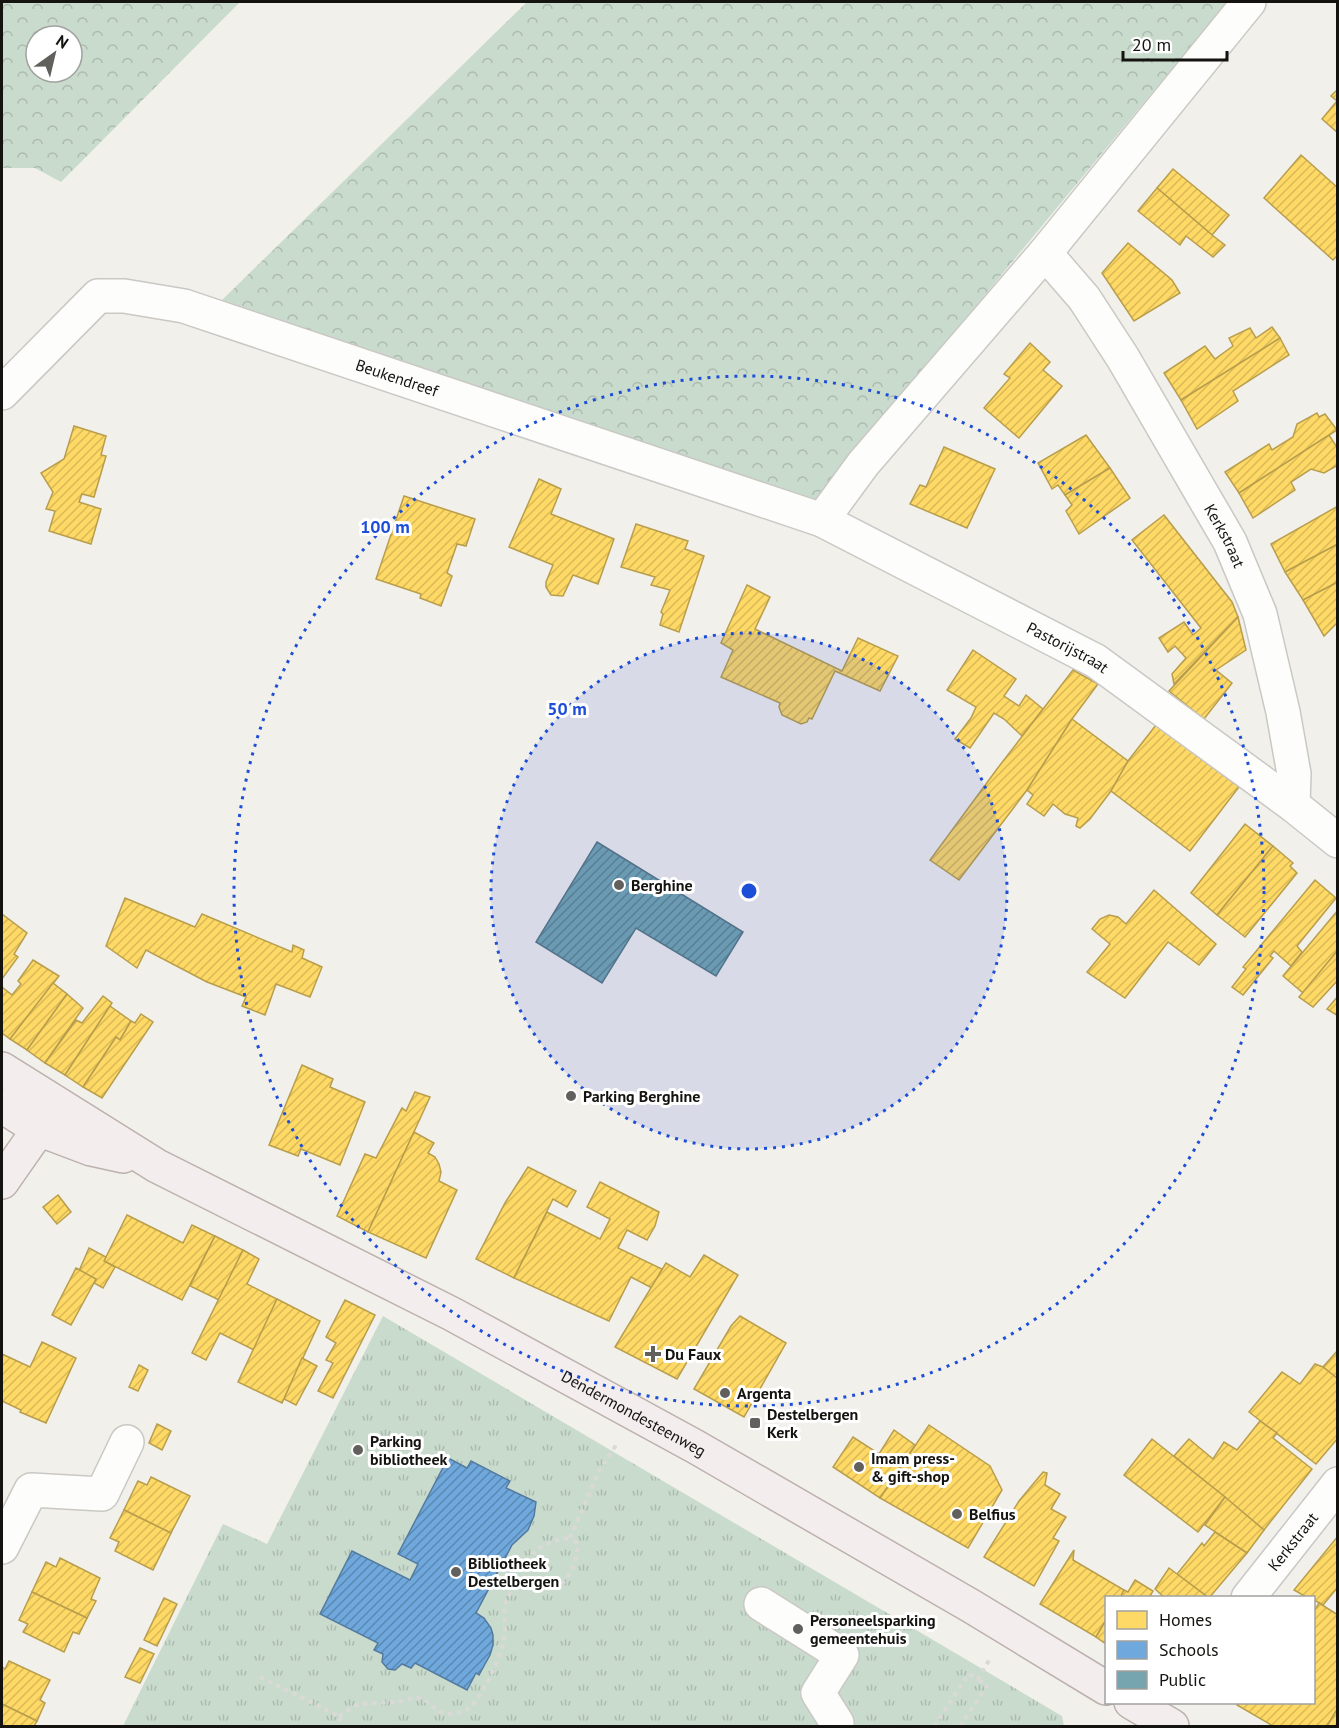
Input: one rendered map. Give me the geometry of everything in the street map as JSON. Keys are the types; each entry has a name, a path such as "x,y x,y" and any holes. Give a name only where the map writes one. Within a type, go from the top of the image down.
{"main road":[{"name":"Dendermondesteenweg","path":"4,1076 47,1117 91,1149 148,1161 452,1314 696,1447 1105,1687"},
{"name":"Dendermondesteenweg","path":"2,1106 47,1117"},
{"path":"2,1182 47,1117"}],"street":[{"path":"822,520 863,464 1045,253 1250,2"},
{"name":"Kerkstraat","path":"1045,253 1084,298 1117,348 1230,543 1260,614 1294,774 1293,805"},
{"name":"Beukendreef","path":"2,393 98,296 124,296 184,306 822,520"},
{"name":"Pastorijstraat","path":"822,520 1096,661 1293,805"},
{"path":"1293,805 1338,841"},
{"path":"2,1548 31,1490 102,1494 128,1442"},
{"name":"Kerkstraat","path":"1250,1596 1338,1484"},
{"path":"761,1604 842,1655 818,1693 838,1725"}],"path":[{"path":"570,1538 599,1471 636,1414"},
{"path":"570,1538 577,1542 579,1551 563,1583 556,1588 539,1588 525,1580 524,1569 529,1558 541,1546 558,1539 570,1538"},
{"path":"339,1716 357,1705 419,1698 446,1715 457,1714 471,1707 499,1657 504,1639 505,1603 516,1586 525,1580"},
{"path":"978,1679 1008,1628"},
{"path":"934,1726 969,1674 987,1686 960,1726"},
{"path":"260,1677 339,1716 343,1726"}],"green space":[{"path":"2,2 240,2 61,182 35,168 2,168"},
{"path":"527,2 1227,2 813,503 220,302"},
{"path":"383,1316 1062,1716 1064,1726 123,1726 223,1524 267,1544"}],"building: Homes":[{"path":"1338,89 1338,133 1322,119 1337,101 1331,96"},
{"path":"1301,155 1338,188 1338,255 1333,260 1264,198"},
{"path":"1173,169 1229,215 1212,235 1157,188"},
{"path":"1157,188 1225,245 1213,257 1186,236 1180,245 1138,211"},
{"path":"1128,243 1172,280 1180,293 1134,321 1102,273"},
{"path":"1272,327 1280,338 1181,400 1164,373 1205,346 1215,359 1233,346 1229,338 1250,328 1256,338"},
{"path":"1280,338 1289,355 1233,391 1238,401 1197,429 1181,400"},
{"path":"1030,343 1050,362 1043,370 1062,386 1019,438 984,408 1010,378 1004,374"},
{"path":"1317,413 1319,417 1325,414 1337,430 1239,493 1225,472 1269,444 1272,450 1293,437 1297,424"},
{"path":"74,426 106,436 101,455 106,456 94,497 82,494 79,502 101,509 91,544 49,531 55,511 46,509 53,492 41,473 64,459"},
{"path":"1086,435 1110,468 1065,495 1058,485 1052,489 1038,463"},
{"path":"1329,435 1338,449 1338,465 1324,473 1311,469 1291,482 1295,490 1253,518 1239,493"},
{"path":"944,447 995,469 967,528 910,504 920,485 926,487"},
{"path":"1110,468 1130,498 1079,534 1066,511 1072,505 1065,495"},
{"path":"539,479 561,489 551,514 614,539 598,584 573,575 563,596 551,595 546,582 553,565 509,547"},
{"path":"404,496 475,519 466,546 457,544 447,573 452,576 441,606 420,598 421,594 376,579"},
{"path":"1338,506 1338,544 1285,572 1271,544"},
{"path":"1164,515 1232,602 1238,617 1174,684 1172,674 1186,658 1175,646 1168,652 1159,638 1184,622 1193,635 1201,628 1132,540"},
{"path":"636,524 688,541 685,549 704,556 679,632 660,625 663,614 661,612 670,590 651,585 655,577 621,567"},
{"path":"1338,544 1338,582 1303,600 1285,572"},
{"path":"1338,582 1338,622 1324,636 1303,600"},
{"path":"747,585 770,597 755,629 842,671 858,638 898,656 880,691 835,671 812,719 809,718 807,722 801,724 782,715 780,703 721,677 733,650 721,643"},
{"path":"1238,617 1246,650 1216,670 1232,683 1204,719 1169,691"},
{"path":"973,650 1016,679 1004,696 1019,706 1026,695 1043,709 1022,736 994,713 970,748 955,739 971,718 976,707 947,690"},
{"path":"1073,670 1098,684 1072,719 1027,790 959,880 930,860"},
{"path":"1072,719 1128,761 1111,791 1090,819 1080,828 1076,826 1078,818 1065,814 1053,804 1044,816 1027,804 1033,795 1027,790"},
{"path":"1156,725 1239,787 1190,851 1111,791 1128,761"},
{"path":"1245,824 1273,846 1217,915 1191,893"},
{"path":"1273,846 1293,863 1290,866 1297,873 1245,937 1217,915"},
{"path":"1315,880 1336,898 1297,946 1302,952 1291,966 1274,951 1270,956 1273,958 1243,995 1232,987 1246,969 1243,967"},
{"path":"1154,890 1216,944 1199,965 1168,942 1125,998 1087,972 1110,944 1092,929 1100,919 1109,915 1118,917 1126,924"},
{"path":"125,898 195,927 202,914 292,952 293,945 304,950 302,958 322,967 310,997 276,984 265,1015 242,1006 246,997 207,982 146,950 137,968 106,946"},
{"path":"1338,910 1338,950 1303,993 1283,976"},
{"path":"2,914 27,933 14,954 18,957 2,979"},
{"path":"1338,950 1338,980 1313,1007 1299,997"},
{"path":"33,960 59,976 10,1039 2,1033 2,987 12,995 21,984 18,981"},
{"path":"53,983 67,994 27,1050 10,1039"},
{"path":"67,994 83,1008 45,1063 27,1050"},
{"path":"103,996 112,1003 65,1075 45,1063 76,1020 82,1023"},
{"path":"1338,996 1338,1016 1327,1009"},
{"path":"110,1006 131,1021 120,1040 116,1037 83,1087 65,1075"},
{"path":"141,1014 153,1022 102,1098 83,1087 116,1037 120,1040 131,1021 135,1023"},
{"path":"302,1065 333,1079 330,1087 365,1102 340,1165 301,1149 298,1156 269,1145"},
{"path":"415,1092 430,1097 368,1232 337,1216 365,1154 376,1158 402,1108 406,1111"},
{"path":"414,1132 434,1143 428,1153 435,1157 439,1164 441,1172 439,1181 457,1190 426,1258 368,1232"},
{"path":"528,1167 576,1191 567,1207 553,1199 514,1278 476,1259 505,1203"},
{"path":"600,1182 659,1212 655,1226 647,1240 627,1230 618,1248 662,1269 652,1288 631,1277 609,1321 514,1278 547,1212 600,1239 610,1219 587,1207"},
{"path":"58,1195 71,1212 57,1224 43,1207"},
{"path":"127,1215 183,1243 192,1225 215,1236 182,1300 104,1261"},
{"path":"215,1236 243,1250 219,1300 190,1286"},
{"path":"89,1248 106,1257 104,1261 115,1267 103,1288 94,1283 96,1279 79,1271"},
{"path":"243,1250 259,1259 247,1284 277,1299 254,1350 220,1333 206,1360 192,1353"},
{"path":"704,1255 738,1275 677,1379 615,1347 666,1263 690,1277"},
{"path":"76,1268 96,1279 71,1325 52,1315"},
{"path":"277,1299 320,1321 282,1403 238,1382"},
{"path":"345,1300 375,1315 333,1398 318,1391 333,1363 326,1360 336,1343 326,1337"},
{"path":"740,1316 786,1343 744,1417 694,1389 731,1326"},
{"path":"42,1342 76,1358 46,1423 2,1401 2,1354 30,1367"},
{"path":"1338,1350 1338,1379 1323,1367"},
{"path":"302,1358 317,1366 296,1405 284,1399"},
{"path":"1315,1364 1323,1367 1338,1379 1338,1438 1316,1464 1249,1412 1282,1372 1300,1384"},
{"path":"139,1365 148,1370 138,1391 129,1387"},
{"path":"1260,1421 1277,1433 1273,1438 1312,1469 1264,1530 1174,1456 1189,1439 1213,1459 1224,1442 1237,1450"},
{"path":"157,1424 171,1431 162,1450 149,1443"},
{"path":"929,1425 990,1466 1002,1490 968,1548 880,1498"},
{"path":"894,1430 915,1445 880,1498 833,1467 853,1437 879,1454"},
{"path":"1152,1439 1225,1497 1198,1532 1124,1475"},
{"path":"1043,1472 1047,1473 1045,1485 1060,1494 1051,1509 1066,1517 1053,1538 1059,1541 1034,1586 984,1557 1019,1501"},
{"path":"151,1477 190,1496 171,1533 124,1510 138,1481 147,1485"},
{"path":"1225,1497 1264,1530 1247,1553 1205,1525"},
{"path":"124,1510 171,1533 153,1570 115,1551 119,1542 110,1538"},
{"path":"1215,1532 1247,1553 1211,1596 1206,1596 1177,1574 1202,1543 1204,1546"},
{"path":"1338,1536 1338,1587 1323,1605 1315,1601 1315,1596 1304,1596 1294,1590"},
{"path":"1074,1550 1073,1560 1124,1590 1121,1596 1105,1596 1105,1622 1096,1637 1040,1604"},
{"path":"60,1558 100,1578 91,1599 96,1601 87,1618 32,1592 46,1562 56,1567"},
{"path":"1169,1568 1206,1596 1163,1596 1155,1589"},
{"path":"1135,1580 1153,1591 1150,1596 1121,1596 1124,1590 1128,1592"},
{"path":"32,1592 87,1618 79,1634 73,1632 64,1652 23,1632 28,1624 19,1620"},
{"path":"164,1598 177,1604 157,1646 144,1640"},
{"path":"1319,1603 1338,1615 1338,1708 1327,1726 1273,1726 1237,1705 1315,1704 1315,1609"},
{"path":"1105,1622 1105,1643 1096,1637"},
{"path":"140,1648 154,1654 140,1683 125,1677"},
{"path":"9,1661 50,1680 40,1700 45,1703 37,1721 2,1704 2,1667 5,1669"},
{"path":"2,1704 37,1721 34,1726 2,1726"},
{"path":"1338,1708 1338,1726 1327,1726"}],"building: Schools":[{"name":"Bibliotheek Destelbergen","path":"448,1458 467,1468 471,1461 510,1481 506,1488 536,1502 534,1516 528,1530 512,1545 476,1613 484,1618 491,1628 493,1645 479,1675 476,1673 467,1690 415,1663 411,1668 402,1664 395,1670 388,1669 382,1662 383,1654 374,1650 378,1643 320,1614 352,1551 410,1580 418,1564 398,1554"}],"building: Public":[{"name":"Berghine","path":"597,842 743,932 716,976 636,928 602,983 536,942"}],"place":[{"name":"Berghine","path":"619,885"},
{"name":"Parking Berghine","path":"571,1096"},
{"name":"Du Faux","path":"653,1354"},
{"name":"Argenta","path":"725,1393"},
{"name":"Destelbergen Kerk","path":"755,1423"},
{"name":"Parking bibliotheek","path":"358,1450"},
{"name":"Imam press- & gift-shop","path":"859,1467"},
{"name":"Belfius","path":"957,1514"},
{"name":"Bibliotheek Destelbergen","path":"456,1572"},
{"name":"Personeelsparking gemeentehuis","path":"798,1629"}]}
